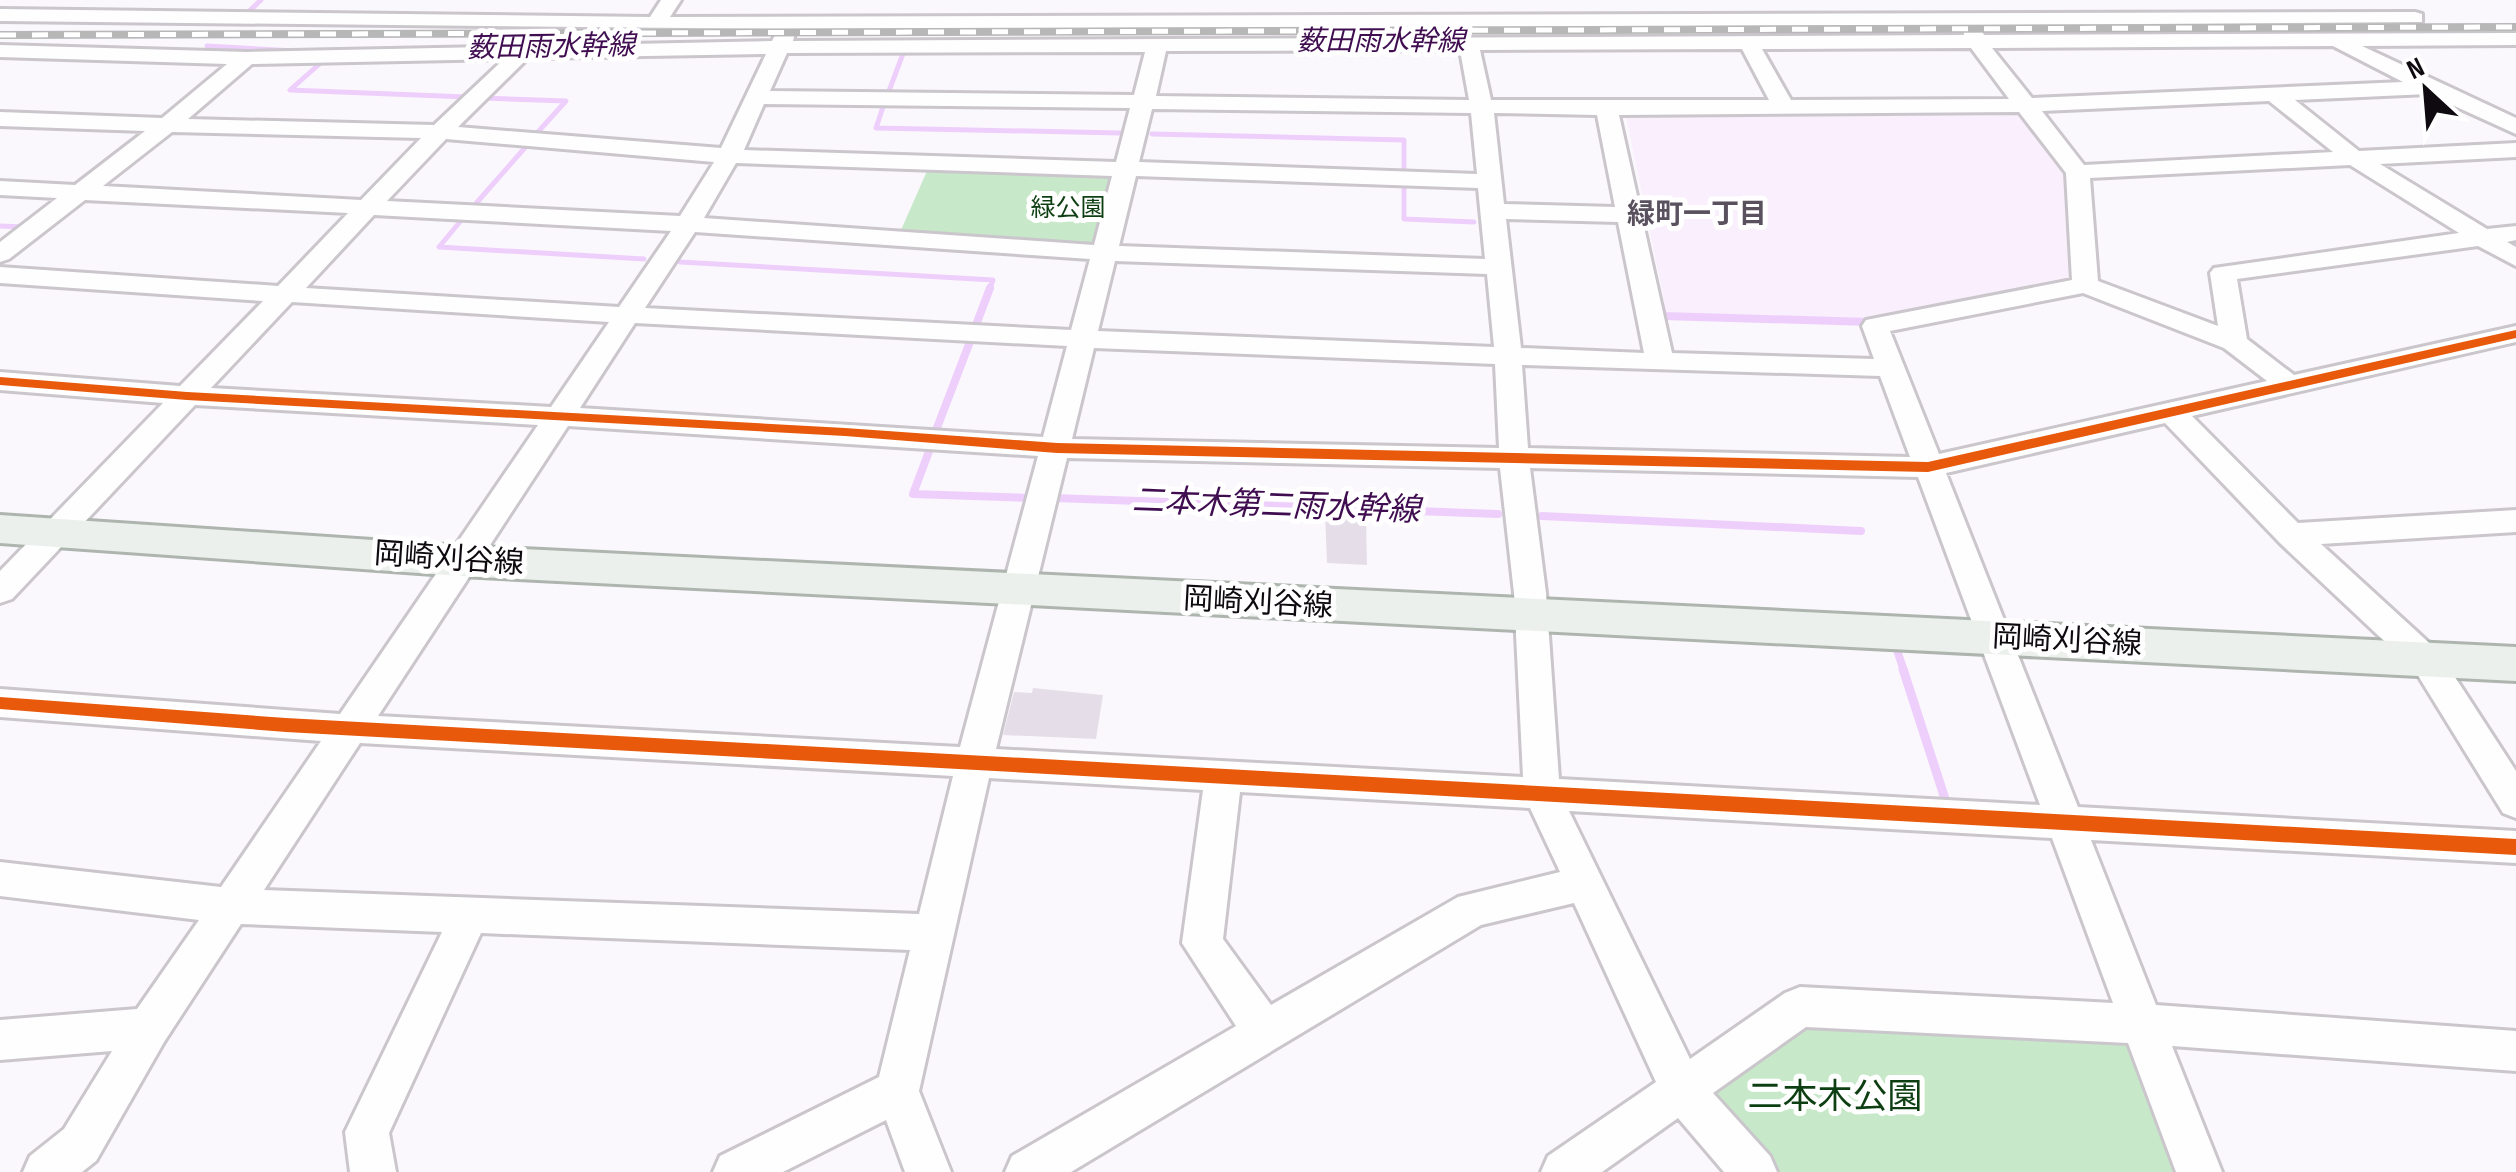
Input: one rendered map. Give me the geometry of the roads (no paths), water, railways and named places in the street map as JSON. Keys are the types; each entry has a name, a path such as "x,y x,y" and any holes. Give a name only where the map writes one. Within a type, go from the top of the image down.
{"main road":[{"name":"岡崎刈谷線","path":"0,507 66,521 468,549 2412,648 2516,664"},
{"name":"岡崎刈谷線","path":"0,529 66,521"},
{"name":"岡崎刈谷線","path":"2412,648 2516,640"}],"street":[{"path":"380,18 396,0"},
{"path":"656,22 671,0"},
{"path":"46,1172 80,1144 148,1028 688,224 729,156 802,0"},
{"path":"934,22 941,0"},
{"path":"1727,0 1738,20"},
{"path":"1952,0 1978,44 2078,172 2085,285"},
{"path":"2249,0 2516,127"},
{"path":"0,15 934,22 1191,10 1457,10 1738,20 2440,18"},
{"path":"2463,39 2516,62"},
{"path":"0,51 247,58 780,48 2516,40"},
{"path":"1750,44 1783,106"},
{"path":"1469,45 1482,108 1508,356 1542,794 1682,1090 1754,1172"},
{"path":"928,1172 897,1091 974,764 1157,46"},
{"path":"0,591 440,132 524,51"},
{"path":"0,254 247,58"},
{"path":"757,97 1607,108 2025,105 2430,86"},
{"path":"2274,94 2354,158 2516,258"},
{"path":"1607,108 1660,363"},
{"path":"0,119 440,132 729,156 1488,181"},
{"path":"2078,172 2516,150"},
{"path":"0,188 688,224 1106,253 1498,267"},
{"path":"1493,211 1632,215"},
{"path":"2234,342 2223,273 2516,233"},
{"path":"0,275 627,316 1085,340 1660,363 1891,368"},
{"path":"2199,1172 1875,326 2085,285 2234,342 2289,385"},
{"path":"0,381 187,396 1057,448 1928,466 2511,340"},
{"path":"2172,413 2291,535 2412,648 2516,802"},
{"path":"2291,535 2516,521"},
{"path":"0,702 350,728 974,764 2516,847"},
{"path":"1223,777 1202,943 1265,1030"},
{"path":"1,880 230,906 934,933"},
{"path":"1028,1172 1472,909 1584,884"},
{"path":"373,1172 366,1132 470,915"},
{"path":"1564,1172 1800,1007 2145,1024 2516,1050"},
{"path":"0,1040 148,1028"},
{"path":"736,1172 897,1091"}],"waterway":[{"name":"二本木第二雨水幹線","path":"247,13 261,0"},
{"name":"薮田雨水幹線","path":"474,48 645,44"},
{"name":"二本木第二雨水幹線","path":"207,46 332,53"},
{"path":"889,91 904,51"},
{"name":"二本木第二雨水幹線","path":"324,60 290,90 467,97"},
{"name":"二本木第二雨水幹線","path":"484,98 566,101 537,133"},
{"path":"883,107 876,128 1120,133"},
{"path":"1152,134 1404,140 1404,174"},
{"name":"二本木第二雨水幹線","path":"472,208 530,142"},
{"path":"1404,183 1404,219 1474,222"},
{"name":"二本木第二雨水幹線","path":"464,217 439,247 644,259"},
{"path":"0,226 26,227 23,229"},
{"name":"二本木第二雨水幹線","path":"680,262 993,280 989,290"},
{"name":"二本木第二雨水幹線","path":"976,325 990,288"},
{"path":"1661,307 1663,316 1870,322"},
{"name":"二本木第二雨水幹線","path":"935,433 971,339"},
{"name":"二本木第二雨水幹線","path":"931,446 913,494 1031,498"},
{"name":"二本木第二雨水幹線","path":"1054,498 1498,514"},
{"name":"二本木第二雨水幹線","path":"1542,516 1861,531"},
{"name":"二本木第二雨水幹線","path":"1898,653 1904,671"},
{"name":"二本木第二雨水幹線","path":"1903,669 1946,802"}],"railway":[{"path":"0,35 2516,27"}],"district":[{"name":"緑町一丁目","path":"1697,214"}],"park label":[{"name":"緑公園","path":"1068,208"},
{"name":"二本木公園","path":"1835,1097"}]}
